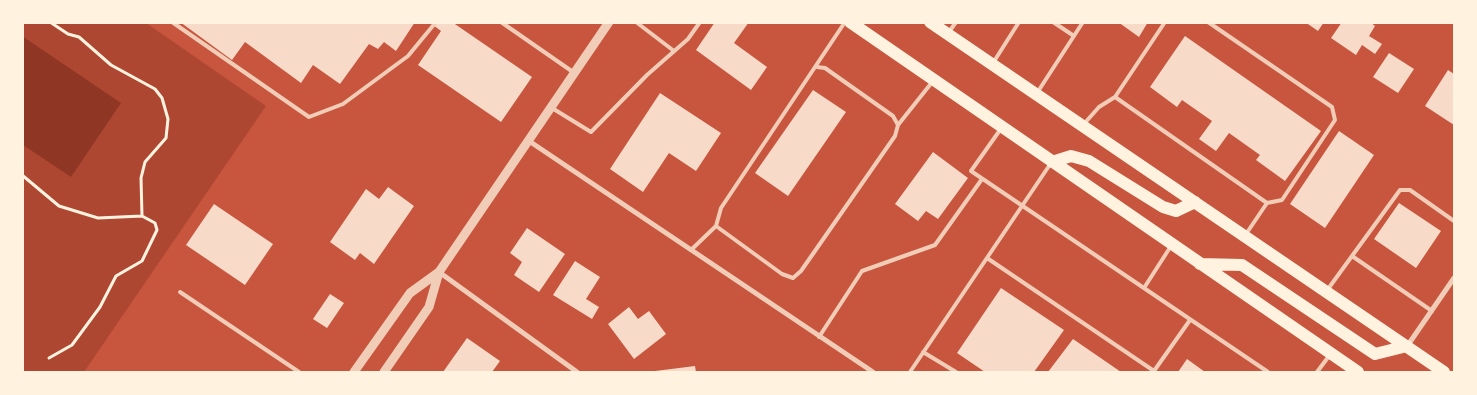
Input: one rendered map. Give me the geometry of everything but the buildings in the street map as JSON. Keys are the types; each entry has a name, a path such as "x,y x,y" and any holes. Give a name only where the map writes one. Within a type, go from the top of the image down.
{"main road":[{"path":"850,22 1358,372"},
{"path":"930,22 1444,372"},
{"path":"1052,162 1072,156 1090,161 1163,207 1176,211 1194,202"},
{"path":"1200,264 1242,265 1375,354 1407,346"}],"street":[{"path":"384,372 429,307 439,272 609,22"},
{"path":"529,141 873,372"},
{"path":"354,372 410,293 439,272"},
{"path":"439,272 577,372"},
{"path":"1407,346 1454,278"}],"lane":[{"path":"172,22 309,118 343,104 408,56 436,22"},
{"path":"501,22 575,73"},
{"path":"636,22 674,51"},
{"path":"552,108 590,132 688,39 700,22"},
{"path":"691,250 716,226 721,208 817,67 844,22"},
{"path":"948,34 956,22"},
{"path":"992,64 1019,22"},
{"path":"1053,22 1074,36"},
{"path":"1036,94 1083,22"},
{"path":"1082,126 1100,107 1115,97 1165,22"},
{"path":"1208,22 1332,107 1336,120 1282,200 1267,203 1244,236"},
{"path":"817,67 825,68 893,116 898,125"},
{"path":"716,226 782,274 793,278 801,271 890,144 895,136 898,125 934,80"},
{"path":"1115,97 1267,203"},
{"path":"1002,127 971,171 1268,372"},
{"path":"910,372 1052,162"},
{"path":"819,337 862,271 934,245 982,179"},
{"path":"1326,291 1400,190 1410,190 1454,221"},
{"path":"1144,288 1172,245"},
{"path":"1352,256 1432,311"},
{"path":"987,258 1154,371 1190,320"},
{"path":"180,292 298,372"},
{"path":"923,352 956,372"},
{"path":"1317,372 1330,354"}],"path":[{"path":"50,22 68,34 79,37 111,65 155,89 162,98 168,119 166,138 145,162 141,178 142,216"},
{"path":"22,176 59,206 98,218 142,216 155,223 157,230 142,260 116,276 100,307 72,345 49,358"}],"shaded area":[{"path":"22,23 146,23 266,106 84,372 23,372"},
{"path":"22,36 121,103 71,177 23,145"}]}
